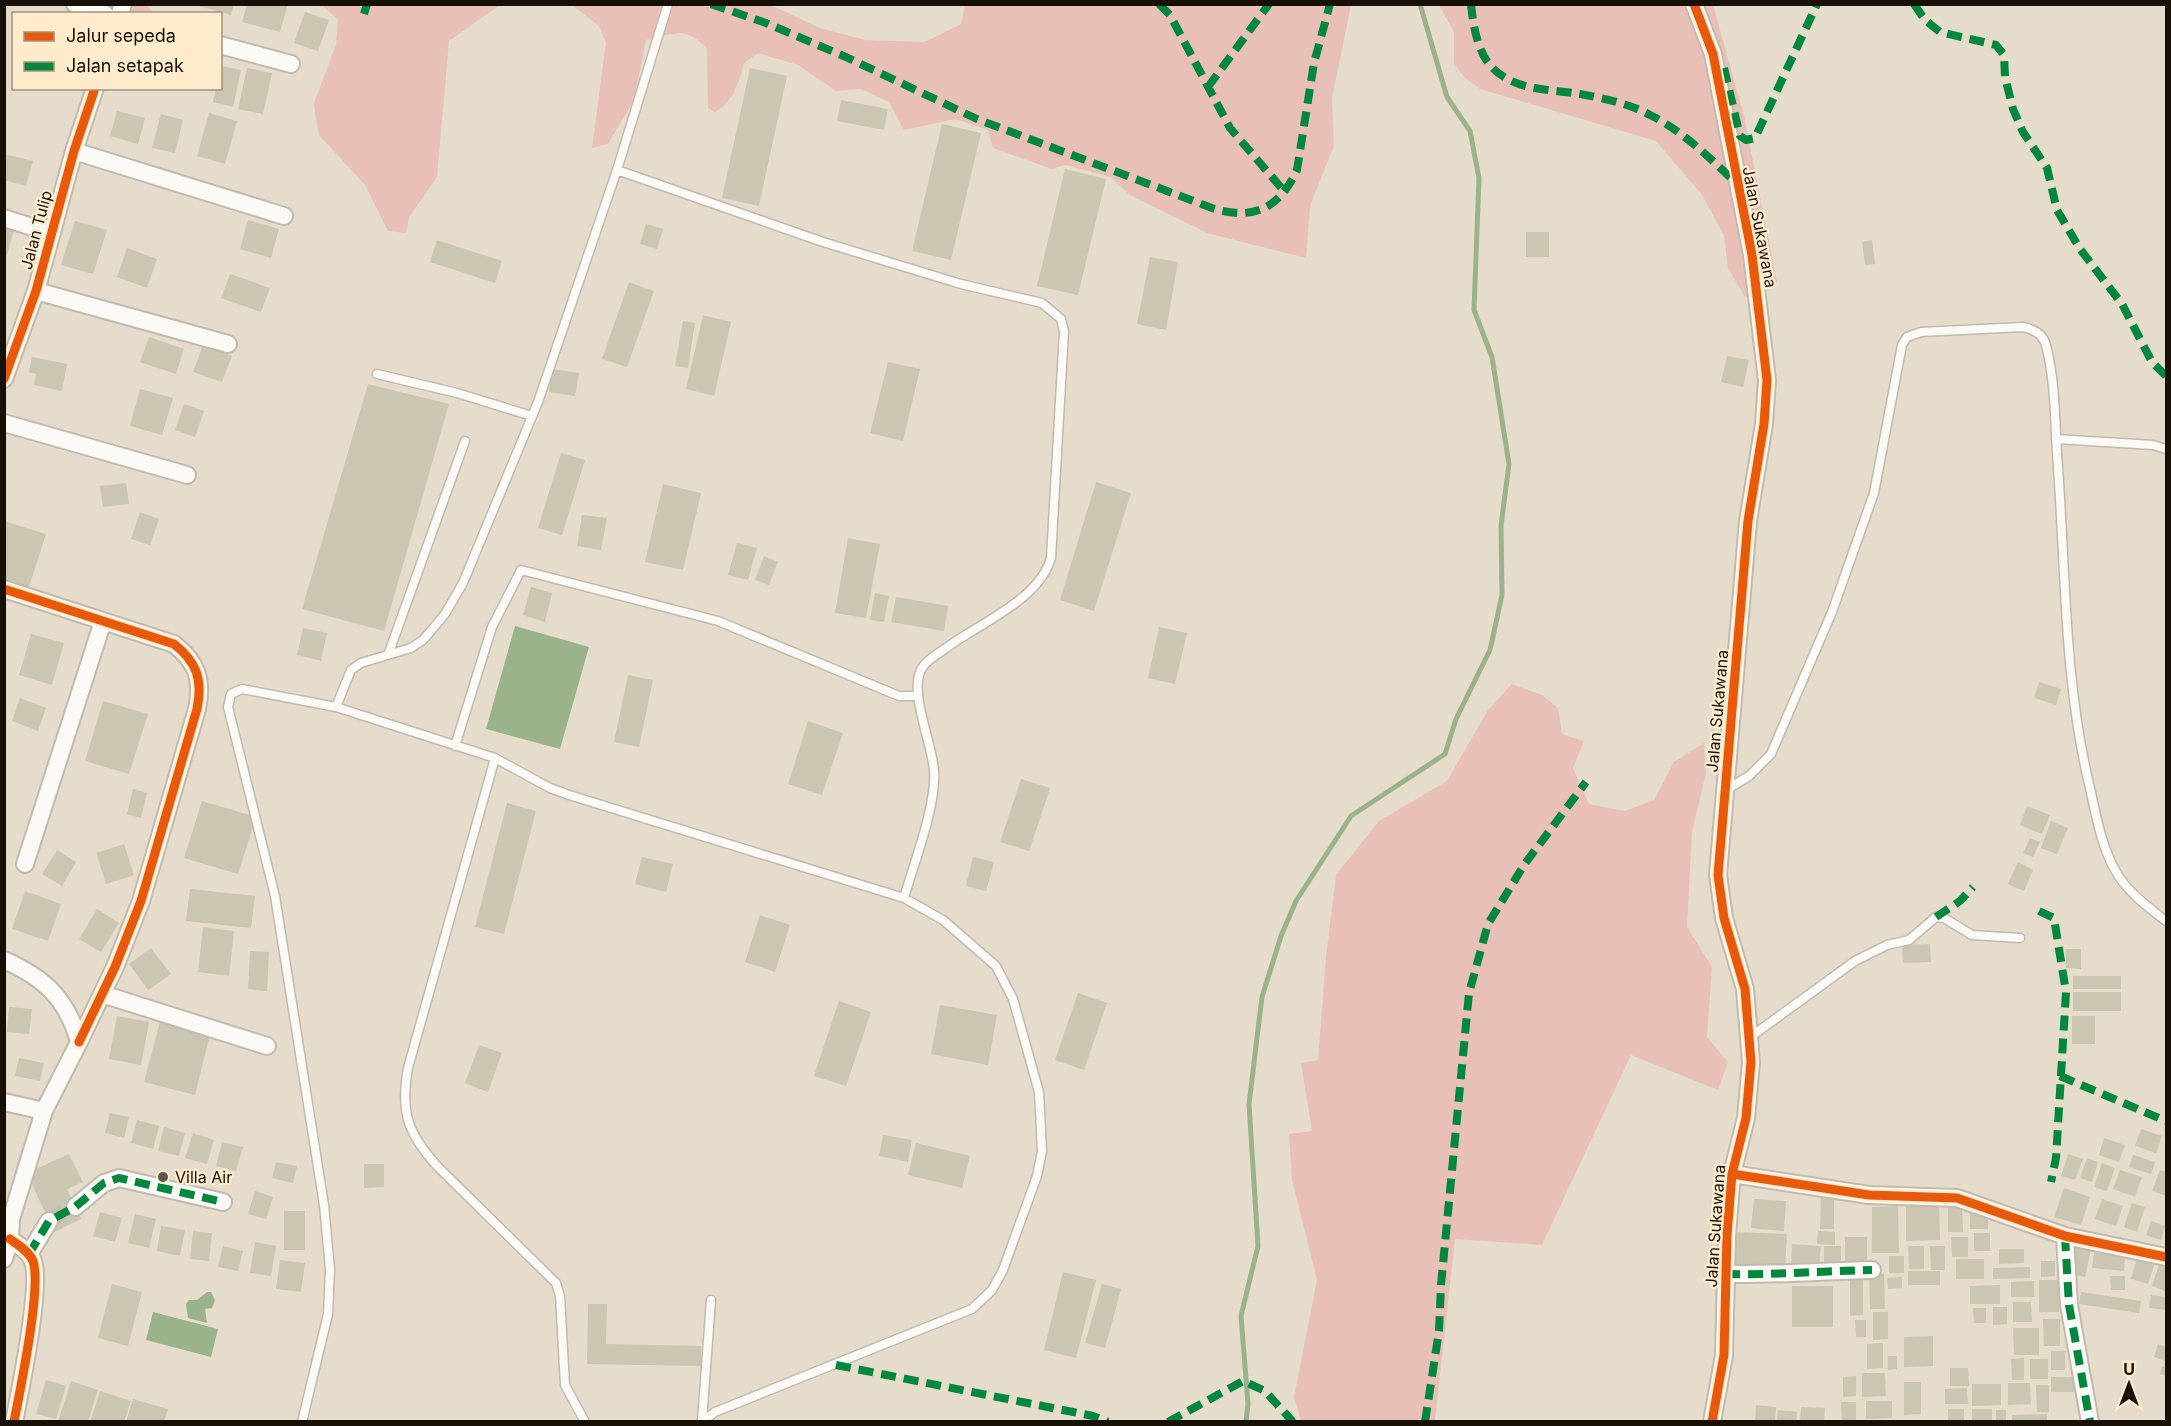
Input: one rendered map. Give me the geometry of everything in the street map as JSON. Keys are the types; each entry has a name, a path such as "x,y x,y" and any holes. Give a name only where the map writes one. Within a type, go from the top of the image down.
{"street":[{"path":"75,4 99,12"},
{"name":"Jalan Sukawana","path":"1694,4 1713,54 1750,246 1767,361 1767,401 1748,521 1718,889 1724,918 1742,975 1749,1039 1750,1086 1732,1174 1725,1274 1724,1355 1712,1422"},
{"path":"222,46 291,64"},
{"name":"Jalan Tulip","path":"4,379 36,291 74,151 94,90"},
{"path":"74,151 284,216"},
{"path":"4,218 51,233"},
{"path":"36,291 228,344"},
{"path":"4,423 187,475"},
{"path":"4,589 174,644 191,659 196,667 200,694 141,901 102,994 44,1111 8,1219 10,1239 4,1259"},
{"path":"25,864 103,621"},
{"path":"4,960 21,968 52,990 69,1011 79,1042"},
{"path":"102,994 267,1046"},
{"path":"4,1101 44,1111"},
{"path":"1732,1174 1869,1195 1957,1198 2065,1236 2166,1257"},
{"path":"75,1207 104,1183 119,1178 223,1202"},
{"path":"29,1254 49,1221"},
{"path":"2065,1236 2069,1305 2090,1422"},
{"path":"10,1239 29,1254 34,1269 34,1288 14,1422"},
{"path":"1725,1274 1872,1270"}],"lane":[{"path":"336,707 351,670 361,663 388,655 423,640 434,629 454,599 532,416 617,170 668,4"},
{"path":"617,170 823,242 961,284 1042,303 1054,310 1061,319 1064,331 1053,545 1048,571 1029,593 928,661 918,678 918,696 930,740 934,787 904,898"},
{"path":"1726,790 1749,776 1771,754 1828,622 1874,493 1902,345 1907,337 1920,332 2023,327 2032,329 2046,343 2056,439 2069,675 2080,746 2100,832 2115,872 2127,888 2166,921"},
{"path":"377,374 457,393 532,416"},
{"path":"2056,439 2153,445 2166,449"},
{"path":"388,655 465,441"},
{"path":"455,746 492,627 521,570 718,621 899,696 918,696"},
{"path":"302,1422 328,1314 330,1269 324,1205 275,897 228,706 231,694 242,689 336,707 495,758 559,792 904,898 943,920 996,966 1010,990 1025,1039 1042,1111 1042,1152 1037,1176 1003,1270 992,1290 972,1309 715,1412 702,1421"},
{"path":"495,758 408,1068 405,1094 408,1126 420,1147 438,1167 556,1283 560,1296 566,1385 585,1422"},
{"path":"1749,1039 1855,961 1887,945 1909,940 1936,917 1944,918 1971,935 2020,938"},
{"path":"702,1421 711,1300"}],"shaded area":[{"path":"99,4 147,5 152,12 97,12"},
{"path":"322,5 500,5 449,41 437,177 409,217 406,233 388,231 365,185 319,135 314,103 336,45 338,20"},
{"path":"572,5 771,5 820,28 865,40 925,42 961,24 965,5 1351,5 1332,98 1334,146 1310,206 1306,258 1207,233 1130,195 1110,177 1066,165 1052,169 993,148 988,130 955,119 904,130 889,102 861,89 836,91 798,65 758,53 744,63 738,84 731,97 715,112 708,108 707,49 699,41 686,34 672,34 646,40 634,100 608,144 592,148 606,42 598,25"},
{"path":"1439,5 1713,5 1744,116 1777,282 1745,297 1728,268 1724,235 1702,195 1656,141 1480,89 1464,77 1454,63 1454,32"},
{"path":"515,626 589,647 560,749 486,729"},
{"path":"1512,684 1542,695 1558,708 1562,734 1584,741 1573,768 1589,804 1625,811 1654,800 1674,762 1704,743 1706,773 1692,832 1687,927 1712,967 1707,1037 1728,1062 1718,1090 1631,1055 1542,1245 1455,1239 1435,1421 1301,1421 1294,1397 1317,1280 1292,1180 1289,1134 1312,1131 1301,1063 1318,1060 1326,957 1336,875 1379,821 1447,781 1488,710"},
{"path":"207,1292 211,1292 215,1300 212,1308 205,1309 207,1323 188,1318 186,1304 189,1300 197,1300"},
{"path":"153,1312 218,1329 211,1357 146,1340"}],"building":[{"path":"192,4 234,4 231,15"},
{"path":"247,4 288,4 280,32 242,22"},
{"path":"305,12 329,20 318,51 294,43"},
{"path":"222,66 241,70 233,107 213,102 216,90 222,90"},
{"path":"247,68 272,73 263,114 238,109"},
{"path":"750,68 787,76 759,206 722,198"},
{"path":"841,100 888,109 884,130 837,121"},
{"path":"117,111 145,118 138,144 110,136"},
{"path":"209,113 237,121 225,164 197,156"},
{"path":"161,114 183,120 175,153 152,148"},
{"path":"942,124 981,133 951,260 912,251"},
{"path":"4,154 33,161 26,186 4,180"},
{"path":"1065,169 1106,179 1078,295 1037,286"},
{"path":"248,220 279,229 271,258 240,249"},
{"path":"75,221 107,230 93,274 61,265"},
{"path":"4,223 15,226 7,255 4,255"},
{"path":"646,224 663,229 657,249 640,244"},
{"path":"1526,232 1549,232 1549,257 1526,257"},
{"path":"437,240 502,261 495,283 430,262"},
{"path":"1872,240 1875,264 1865,265 1862,242"},
{"path":"127,248 157,259 147,288 117,277"},
{"path":"1150,257 1178,262 1166,330 1137,324"},
{"path":"230,274 270,288 261,312 221,298"},
{"path":"629,282 654,291 627,367 602,359"},
{"path":"703,315 731,322 714,396 686,389"},
{"path":"683,321 695,323 688,368 675,366"},
{"path":"149,337 184,349 176,374 140,362"},
{"path":"203,345 232,356 222,382 193,372"},
{"path":"1727,356 1749,360 1743,387 1721,382"},
{"path":"32,357 67,364 62,391 34,385 36,374 29,372"},
{"path":"888,362 920,369 903,441 870,433"},
{"path":"552,369 579,373 575,396 549,392"},
{"path":"368,384 449,404 384,631 302,609"},
{"path":"140,389 173,398 162,435 130,426"},
{"path":"184,404 204,411 195,437 175,430"},
{"path":"561,453 585,460 562,535 538,528"},
{"path":"1096,482 1131,493 1094,611 1060,600"},
{"path":"126,483 129,504 103,507 100,486"},
{"path":"663,484 701,493 683,570 645,562"},
{"path":"140,512 159,519 150,545 131,539"},
{"path":"582,515 607,518 601,550 577,546"},
{"path":"4,521 46,534 28,590 4,583"},
{"path":"848,538 880,544 866,618 835,613"},
{"path":"737,543 757,548 748,580 728,575"},
{"path":"764,556 778,562 769,585 755,580"},
{"path":"531,587 552,593 545,622 523,615"},
{"path":"875,593 889,596 884,622 870,620"},
{"path":"896,597 948,606 944,631 891,622"},
{"path":"1159,627 1187,633 1175,684 1148,678"},
{"path":"303,628 327,633 321,661 297,655"},
{"path":"31,634 64,643 52,685 19,675"},
{"path":"628,675 653,680 639,747 614,742"},
{"path":"2039,682 2061,689 2056,705 2034,698"},
{"path":"20,698 46,708 38,731 12,721"},
{"path":"103,701 148,714 129,774 85,761"},
{"path":"808,721 843,733 822,795 788,784"},
{"path":"1021,779 1050,788 1029,851 1000,842"},
{"path":"133,789 147,793 141,818 127,814"},
{"path":"202,801 256,817 238,874 184,858"},
{"path":"507,803 536,811 504,934 475,927"},
{"path":"2027,806 2050,815 2042,834 2020,825"},
{"path":"2051,821 2068,828 2057,854 2041,848"},
{"path":"2030,838 2040,842 2033,857 2023,853"},
{"path":"124,844 134,875 106,884 96,853"},
{"path":"57,850 76,862 62,886 42,874"},
{"path":"642,857 673,864 666,892 635,884"},
{"path":"973,857 994,862 986,891 966,886"},
{"path":"2018,862 2033,870 2024,891 2008,884"},
{"path":"190,889 255,896 251,928 186,921"},
{"path":"25,891 61,904 48,941 12,929"},
{"path":"97,909 119,923 101,952 79,939"},
{"path":"760,915 790,925 775,972 745,962"},
{"path":"203,927 234,931 229,976 198,972"},
{"path":"1930,944 1931,962 1903,963 1902,945"},
{"path":"151,948 171,974 148,990 129,964"},
{"path":"2066,949 2081,949 2081,969 2066,968"},
{"path":"250,951 269,952 267,991 248,989"},
{"path":"2073,976 2121,976 2121,989 2073,989"},
{"path":"2073,992 2121,992 2121,1011 2073,1011"},
{"path":"1078,993 1107,1003 1084,1070 1055,1060"},
{"path":"839,1001 871,1012 846,1086 814,1076"},
{"path":"940,1005 997,1015 988,1065 931,1054"},
{"path":"9,1007 32,1009 29,1034 7,1032"},
{"path":"117,1016 149,1022 141,1065 109,1059"},
{"path":"2072,1016 2095,1016 2095,1044 2072,1044"},
{"path":"161,1018 211,1031 195,1095 144,1082"},
{"path":"479,1045 502,1053 488,1092 465,1083"},
{"path":"19,1058 44,1063 40,1081 15,1076"},
{"path":"110,1113 129,1117 124,1138 105,1133"},
{"path":"137,1120 159,1126 153,1149 131,1143"},
{"path":"164,1127 185,1133 179,1156 158,1151"},
{"path":"2141,1129 2162,1136 2156,1153 2135,1146"},
{"path":"193,1133 214,1140 207,1164 185,1158"},
{"path":"883,1135 912,1140 908,1162 879,1156"},
{"path":"2104,1138 2125,1145 2119,1162 2099,1155"},
{"path":"222,1142 243,1147 236,1171 216,1166"},
{"path":"916,1143 970,1156 962,1188 908,1175"},
{"path":"69,1154 83,1182 67,1189 81,1219 54,1232 27,1173"},
{"path":"2068,1154 2083,1159 2075,1180 2061,1176"},
{"path":"2133,1155 2155,1162 2151,1174 2129,1167"},
{"path":"2087,1158 2098,1162 2092,1182 2080,1178"},
{"path":"276,1162 297,1166 293,1183 272,1178"},
{"path":"2102,1163 2115,1168 2107,1191 2094,1187"},
{"path":"364,1164 384,1164 384,1187 364,1188"},
{"path":"2120,1170 2142,1177 2135,1197 2113,1189"},
{"path":"2160,1170 2166,1172 2166,1196 2152,1191"},
{"path":"2064,1188 2090,1197 2081,1225 2054,1217"},
{"path":"255,1191 273,1197 266,1219 248,1214"},
{"path":"1821,1196 1834,1196 1834,1229 1820,1229"},
{"path":"1754,1199 1786,1201 1784,1231 1751,1228"},
{"path":"2102,1199 2123,1206 2116,1226 2095,1219"},
{"path":"2132,1203 2145,1207 2137,1232 2124,1227"},
{"path":"1906,1205 1939,1205 1940,1240 1906,1241"},
{"path":"1898,1206 1899,1253 1872,1253 1872,1207"},
{"path":"1948,1207 1962,1207 1963,1232 1948,1232"},
{"path":"284,1211 305,1211 305,1250 284,1250"},
{"path":"100,1212 122,1218 115,1242 93,1236"},
{"path":"1970,1213 1988,1213 1988,1229 1970,1229"},
{"path":"135,1214 156,1219 149,1248 128,1243"},
{"path":"2151,1221 2165,1226 2161,1240 2146,1235"},
{"path":"161,1226 185,1230 180,1256 157,1251"},
{"path":"193,1231 212,1233 209,1261 190,1259"},
{"path":"1818,1231 1835,1232 1835,1245 1817,1244"},
{"path":"1735,1232 1787,1234 1785,1266 1734,1264"},
{"path":"1974,1233 1990,1233 1990,1251 1974,1251"},
{"path":"1845,1237 1867,1237 1867,1262 1845,1262"},
{"path":"1951,1237 1968,1237 1968,1257 1952,1257"},
{"path":"255,1242 276,1246 271,1276 250,1273"},
{"path":"1792,1244 1821,1246 1819,1266 1791,1264"},
{"path":"223,1246 243,1251 238,1271 218,1267"},
{"path":"1824,1246 1841,1246 1841,1268 1824,1268"},
{"path":"1908,1246 1924,1246 1924,1269 1909,1269"},
{"path":"1930,1246 1945,1246 1945,1270 1931,1270"},
{"path":"2076,1246 2091,1249 2085,1277 2070,1274"},
{"path":"1999,1249 2024,1249 2024,1263 1999,1264"},
{"path":"2094,1253 2125,1256 2124,1271 2092,1268"},
{"path":"2138,1254 2156,1260 2148,1284 2131,1279"},
{"path":"1889,1256 1904,1256 1904,1273 1889,1273"},
{"path":"1956,1259 1984,1259 1984,1279 1956,1279"},
{"path":"280,1260 305,1263 301,1292 276,1289"},
{"path":"2041,1261 2055,1261 2055,1276 2041,1277"},
{"path":"2159,1265 2166,1267 2165,1291 2152,1286"},
{"path":"2030,1267 2030,1278 1993,1279 1993,1268"},
{"path":"1908,1271 1940,1271 1940,1285 1908,1285"},
{"path":"1063,1272 1096,1280 1076,1358 1044,1350"},
{"path":"1869,1274 1884,1274 1885,1309 1870,1309"},
{"path":"1850,1275 1863,1275 1863,1315 1850,1316"},
{"path":"2110,1276 2125,1276 2125,1290 2111,1290"},
{"path":"1902,1277 1902,1288 1888,1289 1887,1278"},
{"path":"2039,1280 2058,1280 2059,1312 2039,1312"},
{"path":"2034,1281 2034,1297 2011,1297 2011,1282"},
{"path":"112,1284 142,1292 128,1346 98,1338"},
{"path":"1102,1284 1121,1289 1105,1348 1085,1343"},
{"path":"2000,1285 2000,1304 1970,1304 1970,1286"},
{"path":"1792,1286 1833,1286 1833,1327 1792,1327"},
{"path":"2081,1292 2141,1301 2139,1313 2079,1304"},
{"path":"2151,1295 2166,1297 2166,1310 2149,1308"},
{"path":"2013,1302 2031,1302 2032,1322 2013,1322"},
{"path":"588,1304 607,1304 606,1344 701,1346 701,1366 587,1364"},
{"path":"1993,1307 2007,1307 2007,1324 1993,1325"},
{"path":"1973,1308 1986,1308 1986,1323 1974,1323"},
{"path":"1873,1312 1888,1312 1888,1339 1873,1340"},
{"path":"2043,1319 2060,1319 2060,1346 2044,1346"},
{"path":"1855,1320 1866,1320 1866,1337 1856,1337"},
{"path":"2013,1328 2039,1328 2039,1355 2014,1355"},
{"path":"1933,1336 1933,1366 1904,1367 1904,1337"},
{"path":"1883,1343 1883,1368 1867,1369 1867,1344"},
{"path":"2158,1344 2166,1347 2165,1361 2154,1357"},
{"path":"2051,1351 2065,1351 2065,1370 2051,1370"},
{"path":"1888,1356 1897,1356 1897,1369 1888,1370"},
{"path":"2024,1358 2024,1380 2012,1380 2011,1359"},
{"path":"2030,1359 2048,1359 2048,1379 2030,1379"},
{"path":"2162,1366 2166,1367 2166,1376 2160,1374"},
{"path":"1950,1368 1968,1368 1969,1386 1950,1386"},
{"path":"1862,1373 1885,1373 1886,1396 1862,1397"},
{"path":"1856,1376 1856,1396 1843,1397 1843,1377"},
{"path":"2051,1377 2075,1377 2075,1392 2051,1392"},
{"path":"46,1380 66,1386 56,1419 36,1414"},
{"path":"71,1381 98,1390 88,1422 58,1422"},
{"path":"1904,1382 1921,1382 1921,1414 1904,1415"},
{"path":"2008,1383 2030,1383 2031,1404 2008,1405"},
{"path":"1972,1384 2001,1384 2001,1405 1972,1406"},
{"path":"2036,1385 2049,1385 2049,1412 2037,1412"},
{"path":"1967,1388 1968,1404 1945,1404 1945,1389"},
{"path":"100,1391 131,1401 124,1422 90,1422"},
{"path":"133,1399 168,1409 164,1422 126,1422"},
{"path":"1866,1401 1892,1401 1892,1418 1866,1419"},
{"path":"1841,1402 1856,1402 1856,1420 1842,1420"},
{"path":"1756,1405 1776,1407 1775,1422 1755,1422"},
{"path":"1801,1407 1825,1408 1824,1422 1800,1422"},
{"path":"1948,1409 1964,1409 1964,1422 1948,1422"},
{"path":"1972,1409 1992,1409 1992,1422 1972,1422"},
{"path":"1778,1410 1797,1412 1796,1422 1777,1422"},
{"path":"1996,1410 2006,1410 2006,1421 1996,1421"},
{"path":"2047,1414 2047,1422 2012,1422 2012,1415"}],"waterway":[{"path":"1246,1422 1248,1404 1241,1316 1258,1246 1249,1104 1262,997 1281,936 1296,901 1351,816 1445,754 1456,719 1490,650 1502,595 1501,526 1509,464 1492,357 1474,310 1479,178 1470,131 1447,97 1420,4"}],"tunnel":[{"path":"49,1221 75,1207"}],"marked path":[{"path":"364,14 367,4"},
{"path":"711,4 766,23 846,57 977,119 1212,208 1240,213 1252,212 1273,203 1282,194 1297,170 1314,63 1330,4"},
{"path":"1159,4 1170,15 1230,128 1284,191"},
{"path":"1208,87 1269,4"},
{"path":"1471,4 1474,28 1482,52 1499,74 1520,84 1598,97 1642,111 1685,137 1737,184"},
{"path":"1724,68 1740,136 1746,140 1755,138 1817,4"},
{"path":"1914,4 1925,20 1940,32 1996,45 2004,55 2005,77 2013,109 2023,132 2047,168 2057,210 2080,249 2122,304 2152,362 2166,376"},
{"path":"1425,1422 1439,1331 1441,1285 1469,993 1488,924 1524,865 1586,782"},
{"path":"1936,917 1960,901 1973,887"},
{"path":"2039,911 2054,918 2066,992 2056,1158 2051,1182"},
{"path":"2060,1076 2166,1121"},
{"path":"29,1254 49,1221 75,1207 104,1183 119,1178 223,1202"},
{"path":"2065,1236 2069,1305 2090,1422"},
{"path":"1725,1274 1872,1270"},
{"path":"836,1365 1093,1416 1108,1422"},
{"path":"1168,1422 1243,1381 1265,1391 1293,1422"}],"cycle path":[{"path":"1694,4 1713,54 1752,255 1767,380 1764,424 1748,521 1718,875 1724,918 1745,989 1751,1062 1746,1118 1732,1174 1727,1235 1724,1355 1712,1422"},
{"path":"4,379 36,291 74,151 94,90"},
{"path":"4,589 174,644 193,665 198,680 197,709 141,901 115,967 79,1042"},
{"path":"1732,1174 1869,1195 1957,1198 2065,1236 2166,1257"},
{"path":"10,1239 29,1254 33,1261 35,1274 33,1315 14,1422"}],"place":[{"name":"Villa Air","path":"163,1177"}]}
